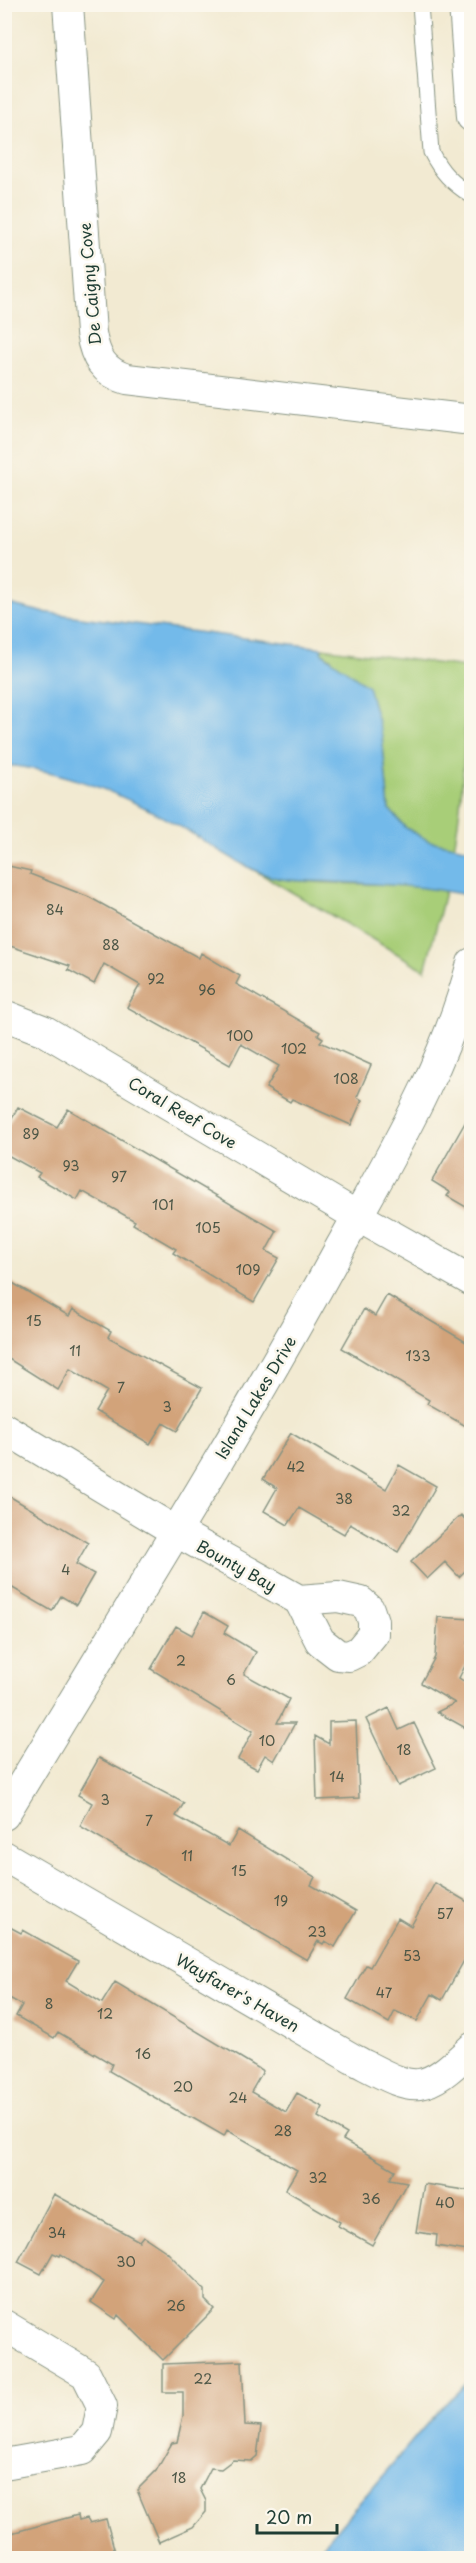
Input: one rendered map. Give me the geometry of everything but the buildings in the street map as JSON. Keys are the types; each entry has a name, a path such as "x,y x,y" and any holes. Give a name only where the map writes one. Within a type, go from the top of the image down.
{"street":[{"name":"De Caigny Cove","path":"68,4 91,333 100,364 113,375 127,379 471,420"},
{"path":"464,4 471,117"},
{"name":"Island Lakes Drive","path":"4,1815 305,1313 431,1080 464,993 471,963"},
{"name":"Coral Reef Cove","path":"4,1015 45,1031 357,1216"},
{"path":"357,1216 471,1281"},
{"path":"4,1428 175,1531"},
{"name":"Bounty Bay","path":"175,1531 299,1600"},
{"name":"Wayfarer's Haven","path":"4,1857 353,2059 403,2084 423,2084 441,2075 471,2048"},
{"path":"4,2325 86,2374 102,2406 97,2433 82,2450 4,2464"}],"lane":[{"path":"420,4 430,152 441,171 453,183 471,195"}],"green space":[{"path":"322,648 465,667 465,726 458,823 448,879 425,970 247,866 291,879 438,889 429,841 406,828 389,809 382,736 331,658 321,652"}],"water":[{"path":"4,603 42,612 322,648 321,652 368,686 382,736 389,809 406,828 429,841 471,849 471,896 404,886 296,881 272,877 239,862 188,831 122,797 53,773 5,765"},
{"path":"471,2379 471,2558 312,2558 437,2412"}]}
